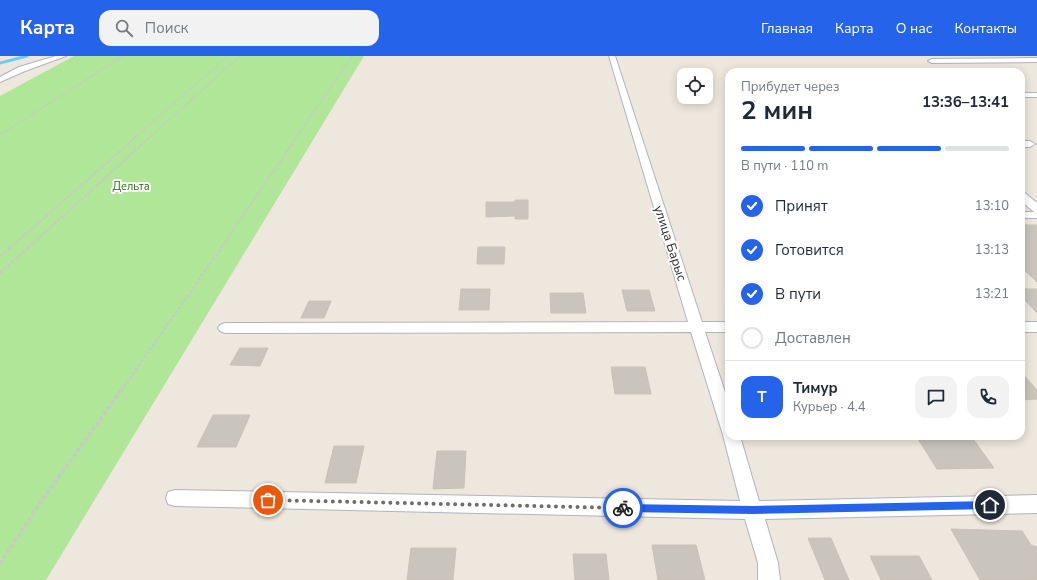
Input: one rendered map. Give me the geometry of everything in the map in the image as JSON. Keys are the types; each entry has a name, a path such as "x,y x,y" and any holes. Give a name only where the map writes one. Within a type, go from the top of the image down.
{"street":[{"path":"0,80 22,69 63,56"},
{"name":"улица Барыс","path":"612,56 725,417"},
{"path":"932,60 1037,60"},
{"path":"1025,95 1037,95"},
{"path":"1025,199 1037,209"},
{"path":"1025,215 1037,215"},
{"path":"224,328 725,327"},
{"path":"1025,327 1037,327"},
{"path":"732,440 768,563 769,580"},
{"path":"175,498 753,510 1037,504"}],"path":[{"path":"0,135 123,56"},
{"path":"0,256 228,56"},
{"path":"0,274 240,56"},
{"path":"0,564 38,506 172,320 352,56"}],"green space":[{"name":"Дельта","path":"74,56 364,56 46,580 0,580 0,96"}],"building":[{"path":"515,200 528,200 528,219 515,219 515,216 486,217 486,202 515,202"},
{"path":"1025,225 1037,225 1037,282 1025,271"},
{"path":"478,247 505,247 504,264 477,264"},
{"path":"461,289 490,289 489,310 459,310"},
{"path":"1025,289 1037,289 1037,313 1025,300"},
{"path":"622,290 649,290 655,311 627,311"},
{"path":"550,293 583,293 586,313 551,313"},
{"path":"309,301 331,301 324,318 301,318"},
{"path":"240,348 268,348 260,366 230,365"},
{"path":"611,367 645,367 651,394 615,394"},
{"path":"1025,376 1037,390 1037,399 1025,400"},
{"path":"213,415 250,415 236,447 197,447"},
{"path":"919,440 974,440 994,468 937,469"},
{"path":"334,446 364,446 356,483 325,483"},
{"path":"437,451 466,451 464,488 433,489"},
{"path":"951,529 1022,531 1031,545 1037,547 1037,580 980,580"},
{"path":"808,538 831,538 849,580 825,580"},
{"path":"652,545 696,545 705,580 658,580"},
{"path":"411,548 456,548 453,580 407,580"},
{"path":"573,554 606,554 609,580 575,580"},
{"path":"870,556 919,556 932,580 881,580"}],"waterway":[{"path":"0,63 27,56"}],"way so far":[{"path":"268,500 623,508"}],"route":[{"path":"623,508 753,510 990,505"}]}
